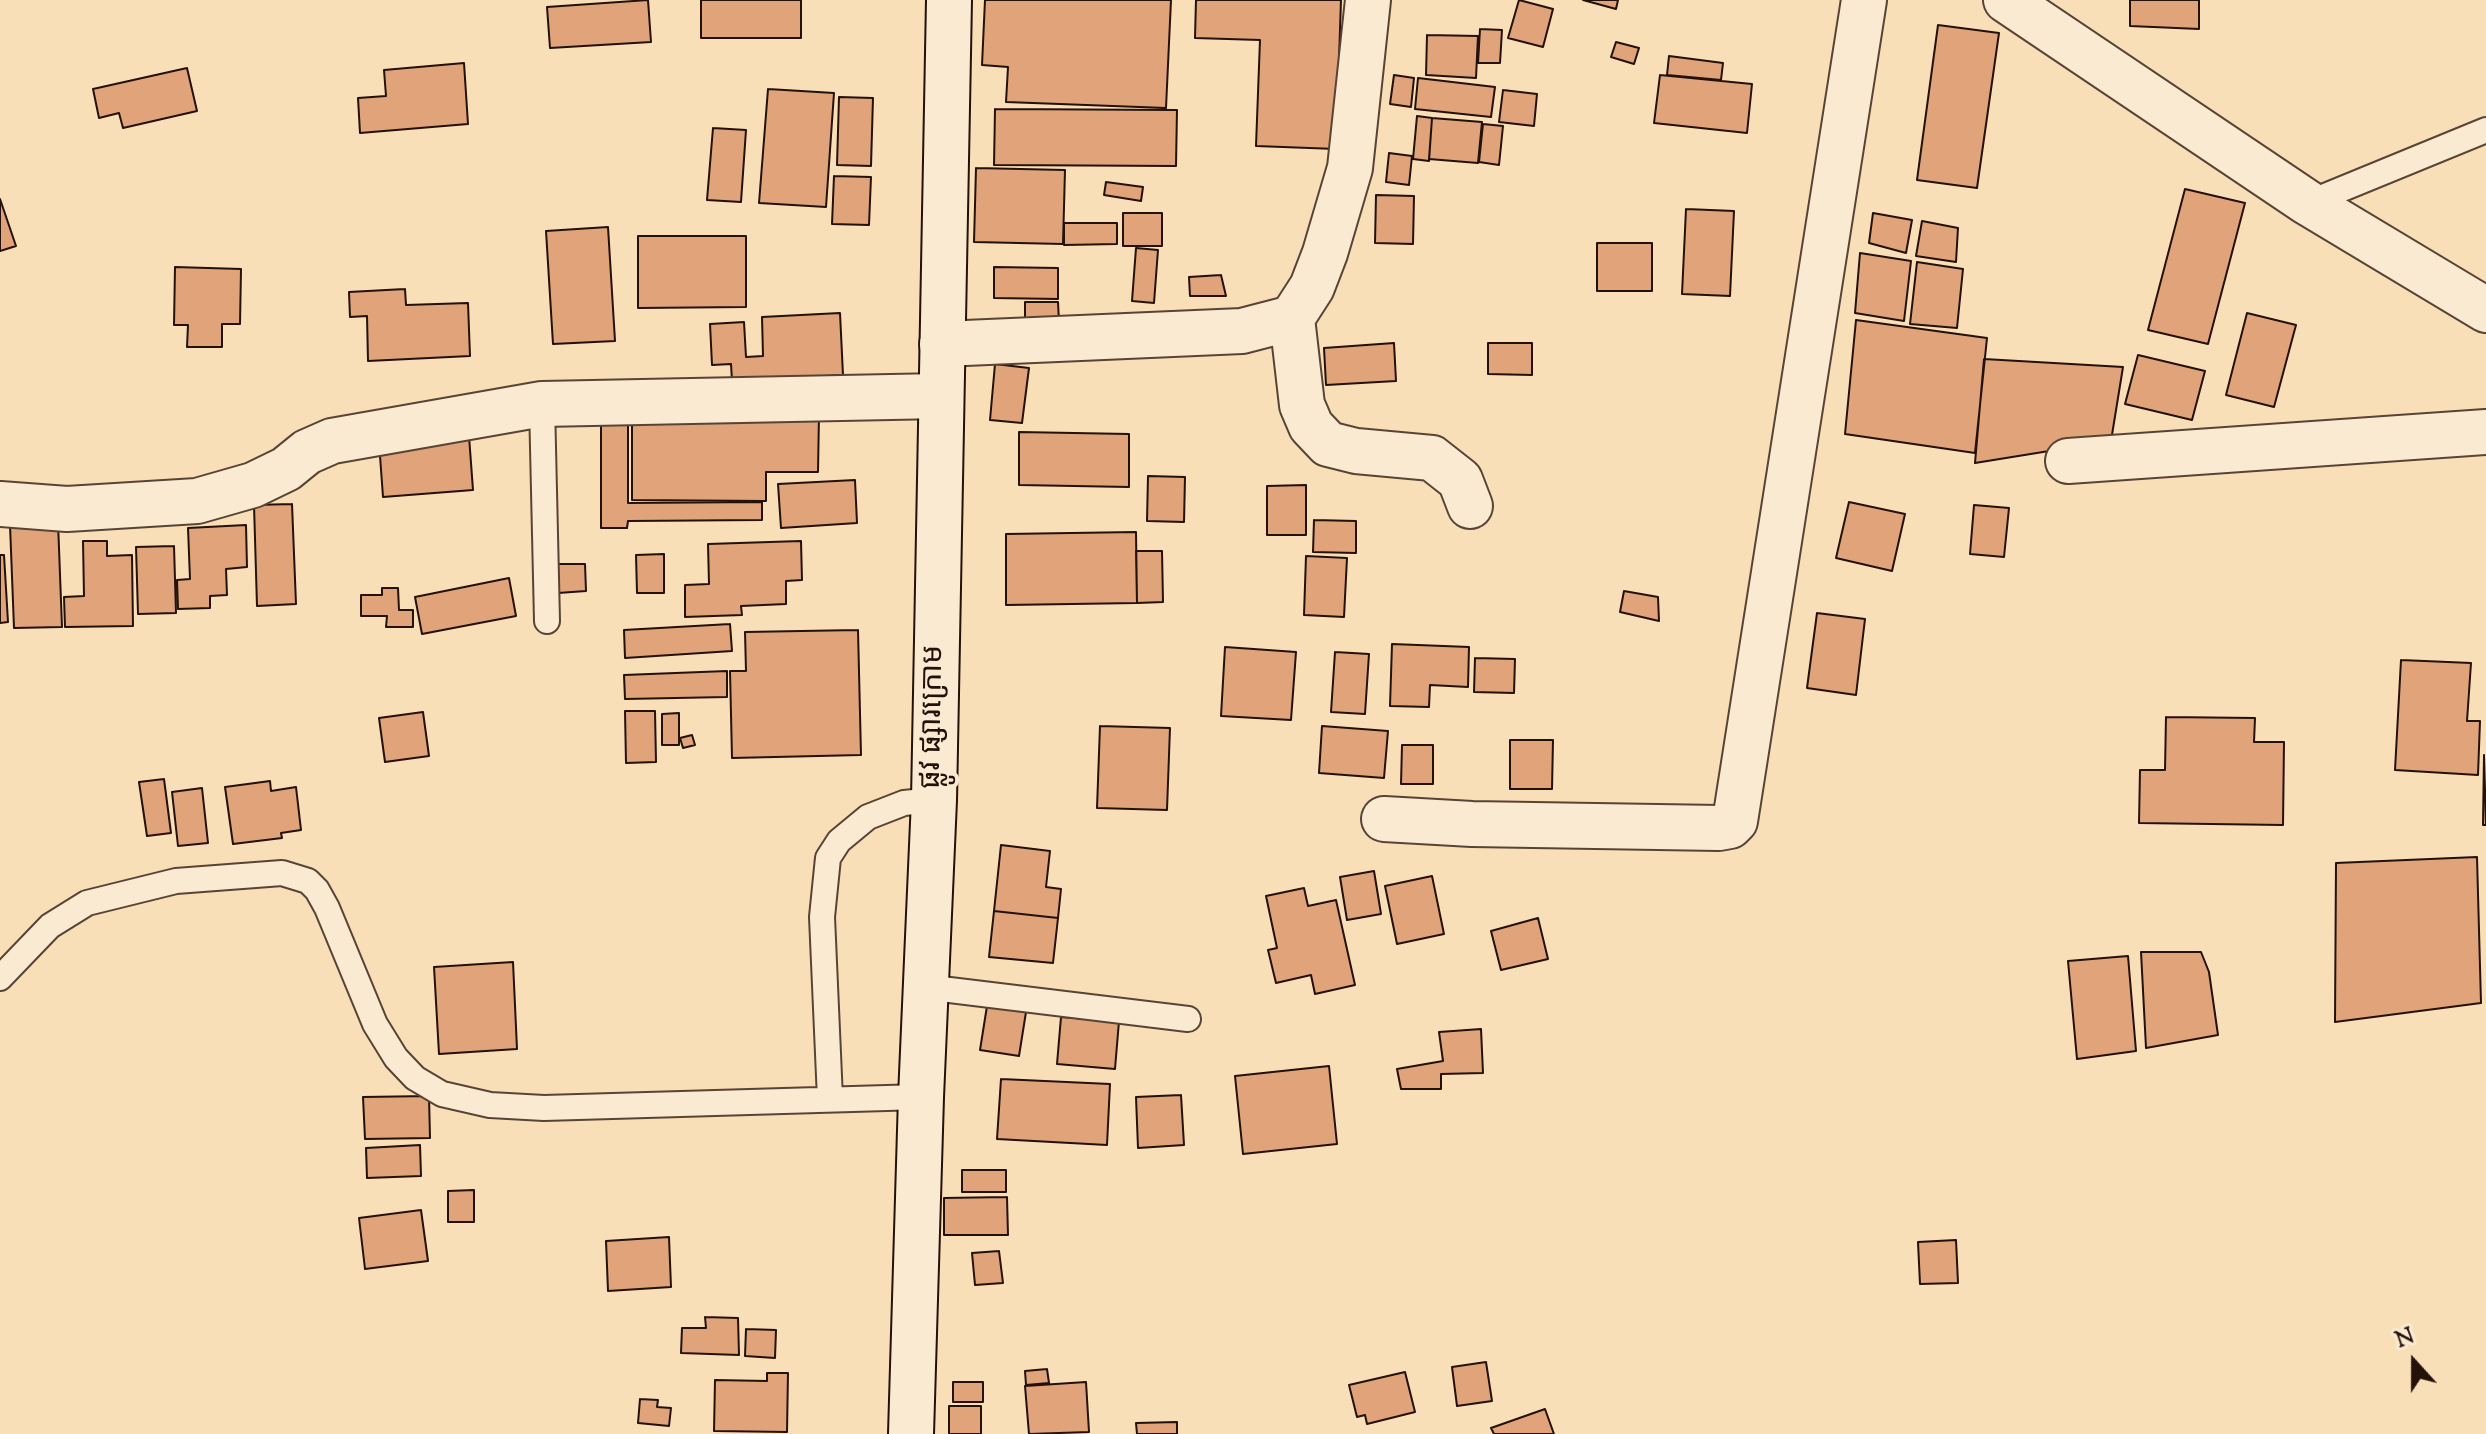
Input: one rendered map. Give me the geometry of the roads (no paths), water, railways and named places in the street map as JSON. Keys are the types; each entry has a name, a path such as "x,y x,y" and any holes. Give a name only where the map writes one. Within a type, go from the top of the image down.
{"street":[{"name":"ផ្លូវ ផ្សារក្រោម","path":"911,1434 934,800 949,0"},
{"path":"1368,0 1350,168 1312,287 1292,318 1302,405 1311,426 1328,444 1432,458 1460,480 1470,506"},
{"path":"1384,819 1472,824 1719,828 1730,826 1735,821 1864,0"},
{"path":"2006,0 2308,203 2486,310"},
{"path":"942,344 1242,331 1292,318"},
{"path":"0,504 67,509 197,501 253,485 286,469 307,452 332,441 542,404 941,396"},
{"path":"2068,461 2486,432"}],"lane":[{"path":"2308,203 2486,130"},
{"path":"542,404 547,621"},
{"path":"830,1099 822,917 828,858 839,841 868,817 904,803 934,800"},
{"path":"0,978 50,926 87,903 176,881 282,873 308,881 317,890 375,1024 396,1058 415,1078 442,1094 490,1105 544,1108 921,1097"},
{"path":"925,987 1188,1019"}]}
